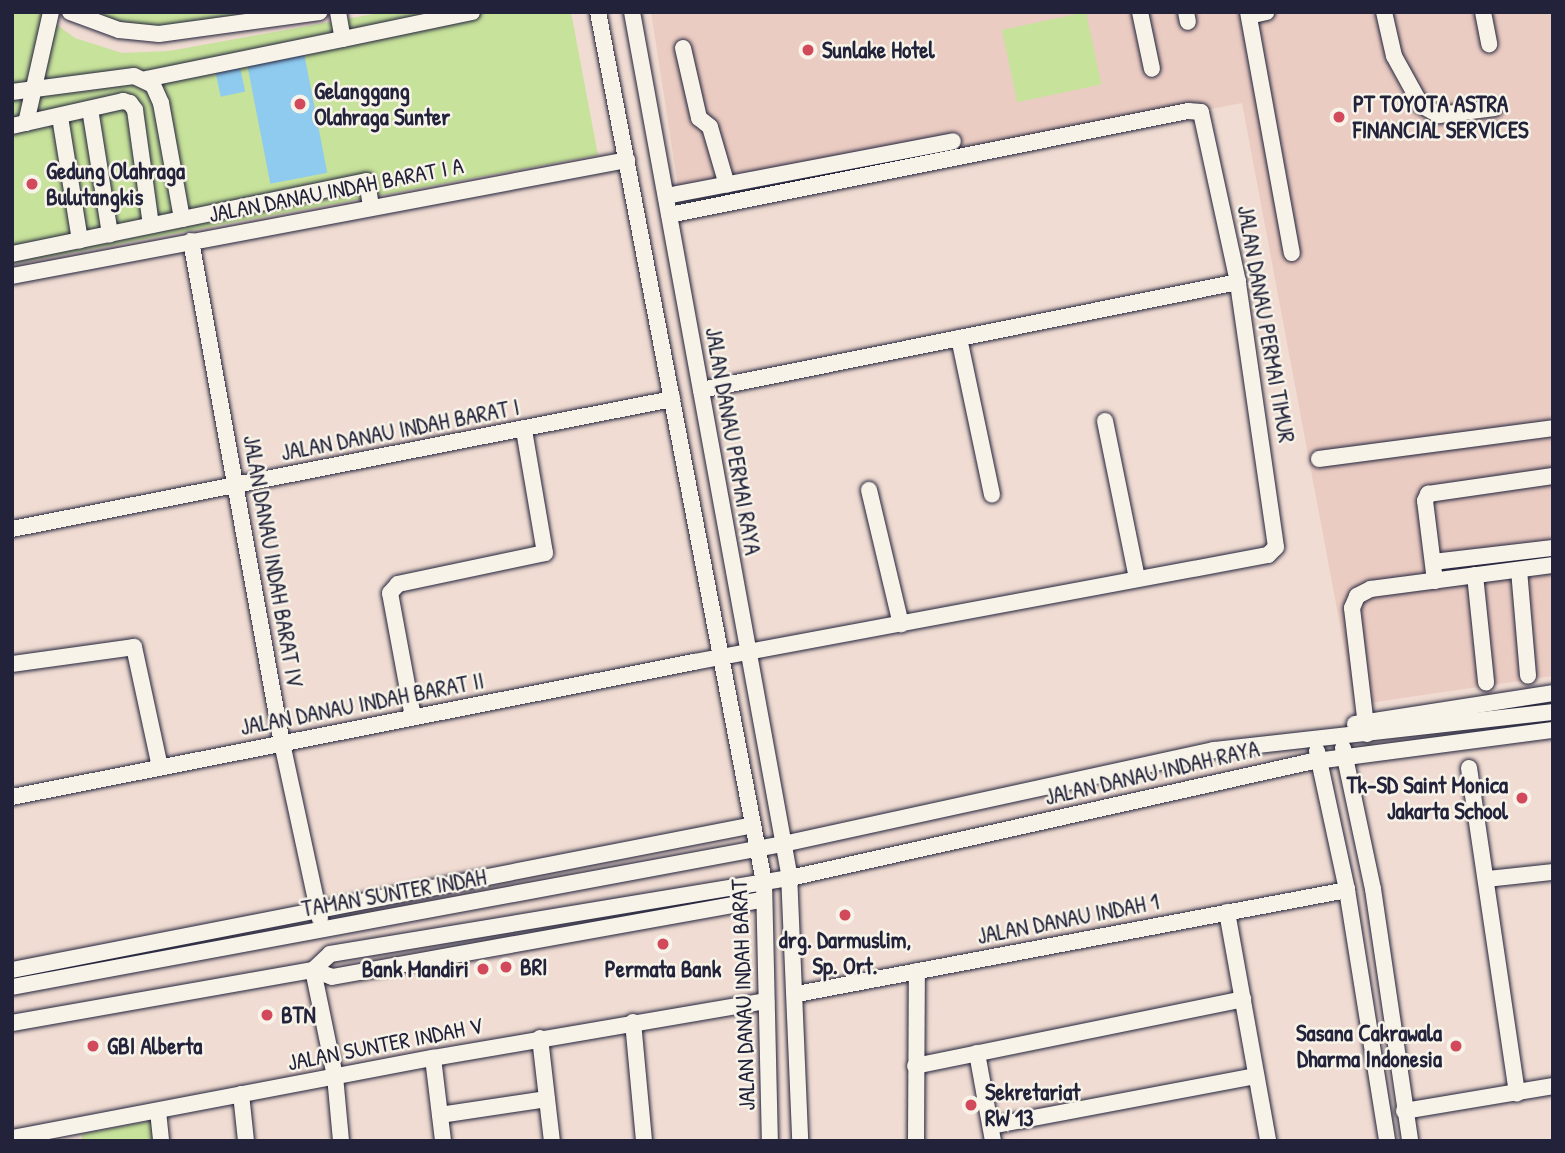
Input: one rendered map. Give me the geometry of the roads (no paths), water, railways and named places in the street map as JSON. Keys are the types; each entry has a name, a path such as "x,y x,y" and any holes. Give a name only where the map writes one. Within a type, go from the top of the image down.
{"street":[{"path":"19,124 33,89 51,12"},
{"path":"70,12 119,30 159,34 319,12"},
{"path":"338,12 343,39"},
{"path":"12,92 134,76 146,79 472,12"},
{"path":"598,12 758,851"},
{"name":"JALAN DANAU PERMAI RAYA","path":"632,12 789,875"},
{"path":"1140,12 1152,69"},
{"path":"1267,12 1248,14 1292,254"},
{"path":"1384,12 1394,55 1421,105 1439,116 1495,108"},
{"path":"1483,12 1489,44"},
{"path":"683,48 699,118 710,127 727,185"},
{"path":"146,79 161,103 181,219"},
{"path":"19,124 123,101 135,110 151,225"},
{"path":"90,109 110,234"},
{"name":"JALAN DANAU PERMAI TIMUR","path":"669,215 1188,111 1201,112 1238,282 1279,540 1268,555"},
{"path":"60,117 80,240"},
{"path":"666,196 953,141"},
{"name":"JALAN DANAU INDAH BARAT I A","path":"12,276 626,160"},
{"path":"12,254 368,181 371,207"},
{"name":"JALAN DANAU INDAH BARAT IV","path":"191,241 282,743 323,929"},
{"path":"701,390 1238,282"},
{"path":"960,338 992,495"},
{"name":"JALAN DANAU INDAH BARAT I","path":"12,528 672,399"},
{"path":"1105,421 1137,578"},
{"path":"1319,459 1553,428"},
{"path":"413,717 390,593 398,584 545,553 524,430"},
{"path":"1435,581 1425,501 1428,494 1553,476"},
{"path":"869,490 901,624"},
{"path":"1433,562 1553,548"},
{"name":"JALAN DANAU INDAH BARAT II","path":"12,797 413,717 1268,555"},
{"path":"1553,565 1371,589 1354,599 1366,727 1553,693"},
{"path":"1519,570 1528,676"},
{"path":"1475,575 1486,682"},
{"path":"12,664 134,647 160,767"},
{"name":"JALAN DANAU INDAH RAYA","path":"784,847 1214,750 1339,736 1366,727 1553,712"},
{"name":"JALAN DANAU INDAH RAYA","path":"313,970 330,954 764,880 1320,760 1553,730"},
{"path":"1339,736 1373,889 1410,1141"},
{"path":"1313,738 1347,890 1387,1141"},
{"path":"1214,750 1219,782"},
{"path":"1469,768 1517,1093"},
{"path":"12,970 753,825"},
{"name":"TAMAN SUNTER INDAH","path":"12,987 784,847"},
{"name":"JALAN DANAU INDAH BARAT","path":"758,851 764,880 770,1141"},
{"path":"1487,879 1553,872"},
{"path":"789,875 797,994 800,1141"},
{"name":"JALAN DANAU INDAH 1","path":"797,994 1347,890"},
{"path":"12,1023 313,970 332,977 764,899"},
{"path":"1227,912 1268,1141"},
{"path":"542,918 546,938"},
{"path":"313,970 335,1076 341,1141"},
{"path":"916,1141 917,971"},
{"path":"915,1066 1242,999"},
{"name":"JALAN SUNTER INDAH V","path":"12,1138 76,1134 158,1111 242,1094 540,1038 766,1000"},
{"path":"633,1022 644,1141"},
{"path":"540,1038 552,1141"},
{"path":"977,1053 992,1133 1256,1076"},
{"path":"433,1058 443,1141"},
{"path":"1404,1111 1553,1086"},
{"path":"242,1094 246,1141"},
{"path":"440,1115 547,1099"},
{"path":"158,1111 161,1141"}],"water":[{"path":"304,53 327,173 270,184 247,64"},
{"path":"240,67 245,91 221,97 216,72"}],"place":[{"name":"Sunlake Hotel","path":"808,50"},
{"name":"Gelanggang Olahraga Sunter","path":"300,104"},
{"name":"PT TOYOTA ASTRA FINANCIAL SERVICES","path":"1339,117"},
{"name":"Gedung Olahraga Bulutangkis","path":"32,184"},
{"name":"Tk-SD Saint Monica Jakarta School","path":"1522,798"},
{"name":"drg. Darmuslim, Sp. Ort.","path":"845,915"},
{"name":"Permata Bank","path":"663,944"},
{"name":"BRI","path":"506,967"},
{"name":"Bank Mandiri","path":"483,969"},
{"name":"BTN","path":"267,1015"},
{"name":"GBI Alberta","path":"93,1046"},
{"name":"Sasana Cakrawala Dharma Indonesia","path":"1456,1046"},
{"name":"Sekretariat RW 13","path":"971,1105"}]}
